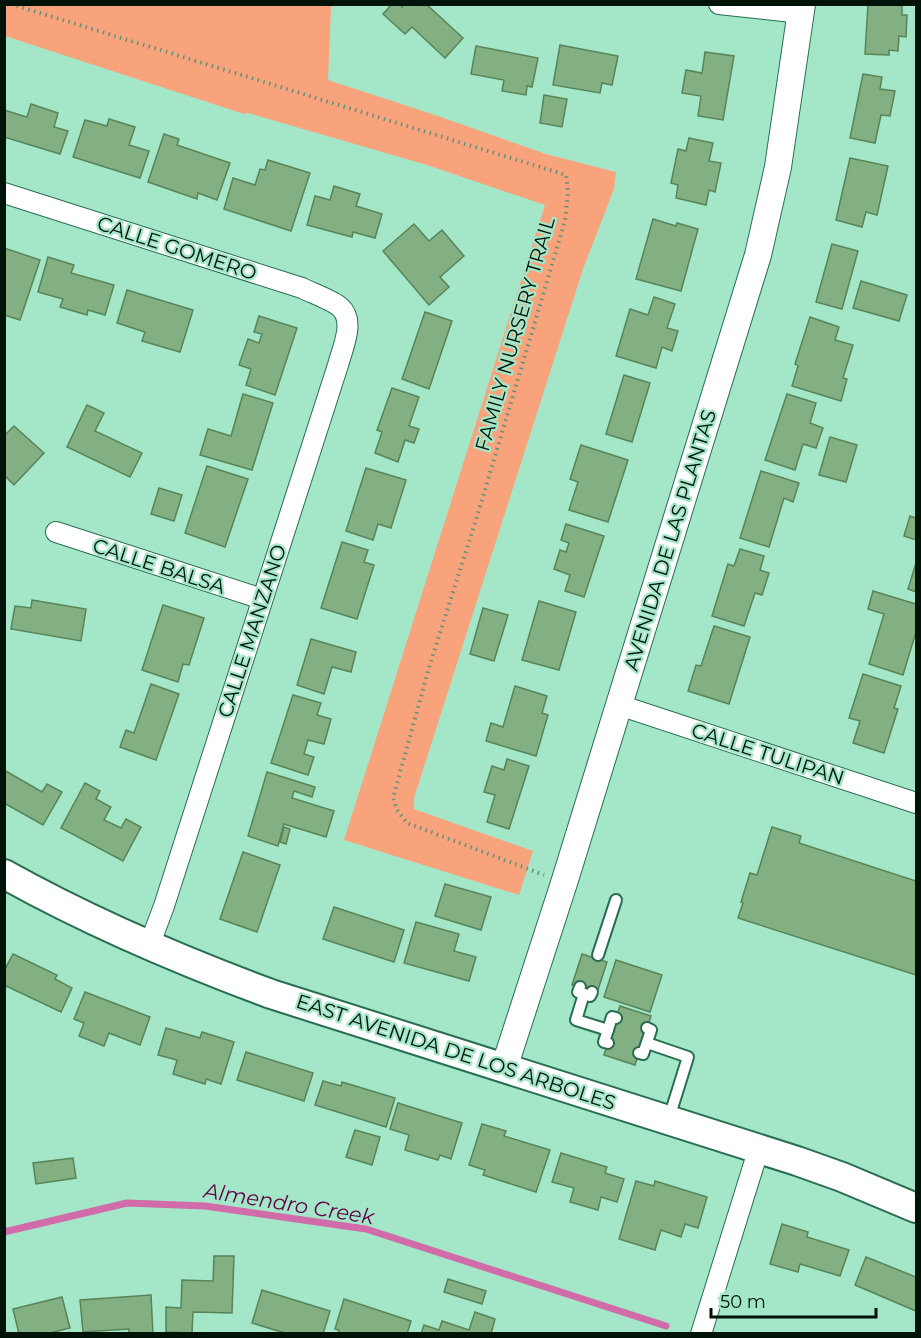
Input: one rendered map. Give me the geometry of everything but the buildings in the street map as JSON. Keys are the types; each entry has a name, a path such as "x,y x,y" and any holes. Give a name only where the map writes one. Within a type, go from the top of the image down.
{"main road":[{"name":"EAST AVENIDA DE LOS ARBOLES","path":"4,874 149,946 271,994 759,1148 842,1177 916,1208"}],"street":[{"path":"719,4 801,9"},
{"name":"AVENIDA DE LAS PLANTAS","path":"504,1068 564,883 758,255 778,167 801,9"},
{"name":"CALLE GOMERO","path":"4,193 302,288 340,306 345,314"},
{"name":"CALLE MANZANO","path":"149,946 164,906 338,365 348,325 345,314"},
{"name":"CALLE BALSA","path":"56,532 261,599"},
{"name":"CALLE TULIPAN","path":"619,705 916,803"},
{"path":"701,1334 759,1148"}],"lane":[{"path":"597,957 616,900"},
{"path":"585,991 576,1020 608,1030"},
{"path":"608,1043 604,1042 612,1017 616,1018"},
{"path":"639,1053 643,1054 647,1043 651,1030 647,1028"},
{"path":"647,1043 688,1057 668,1120"}],"path":[{"name":"FAMILY NURSERY TRAIL","path":"10,4 566,175 568,192 565,221 476,520 430,664 393,798 397,810 406,823 564,883"}],"shaded area":[{"path":"5,5 331,6 328,80 546,154 616,172 614,189 583,269 414,798 414,809 533,851 519,895 344,840 545,205 427,165 248,113 244,114 5,36"}],"waterway":[{"name":"Almendro Creek","path":"4,1232 127,1203 205,1206 366,1229 666,1326"}]}
